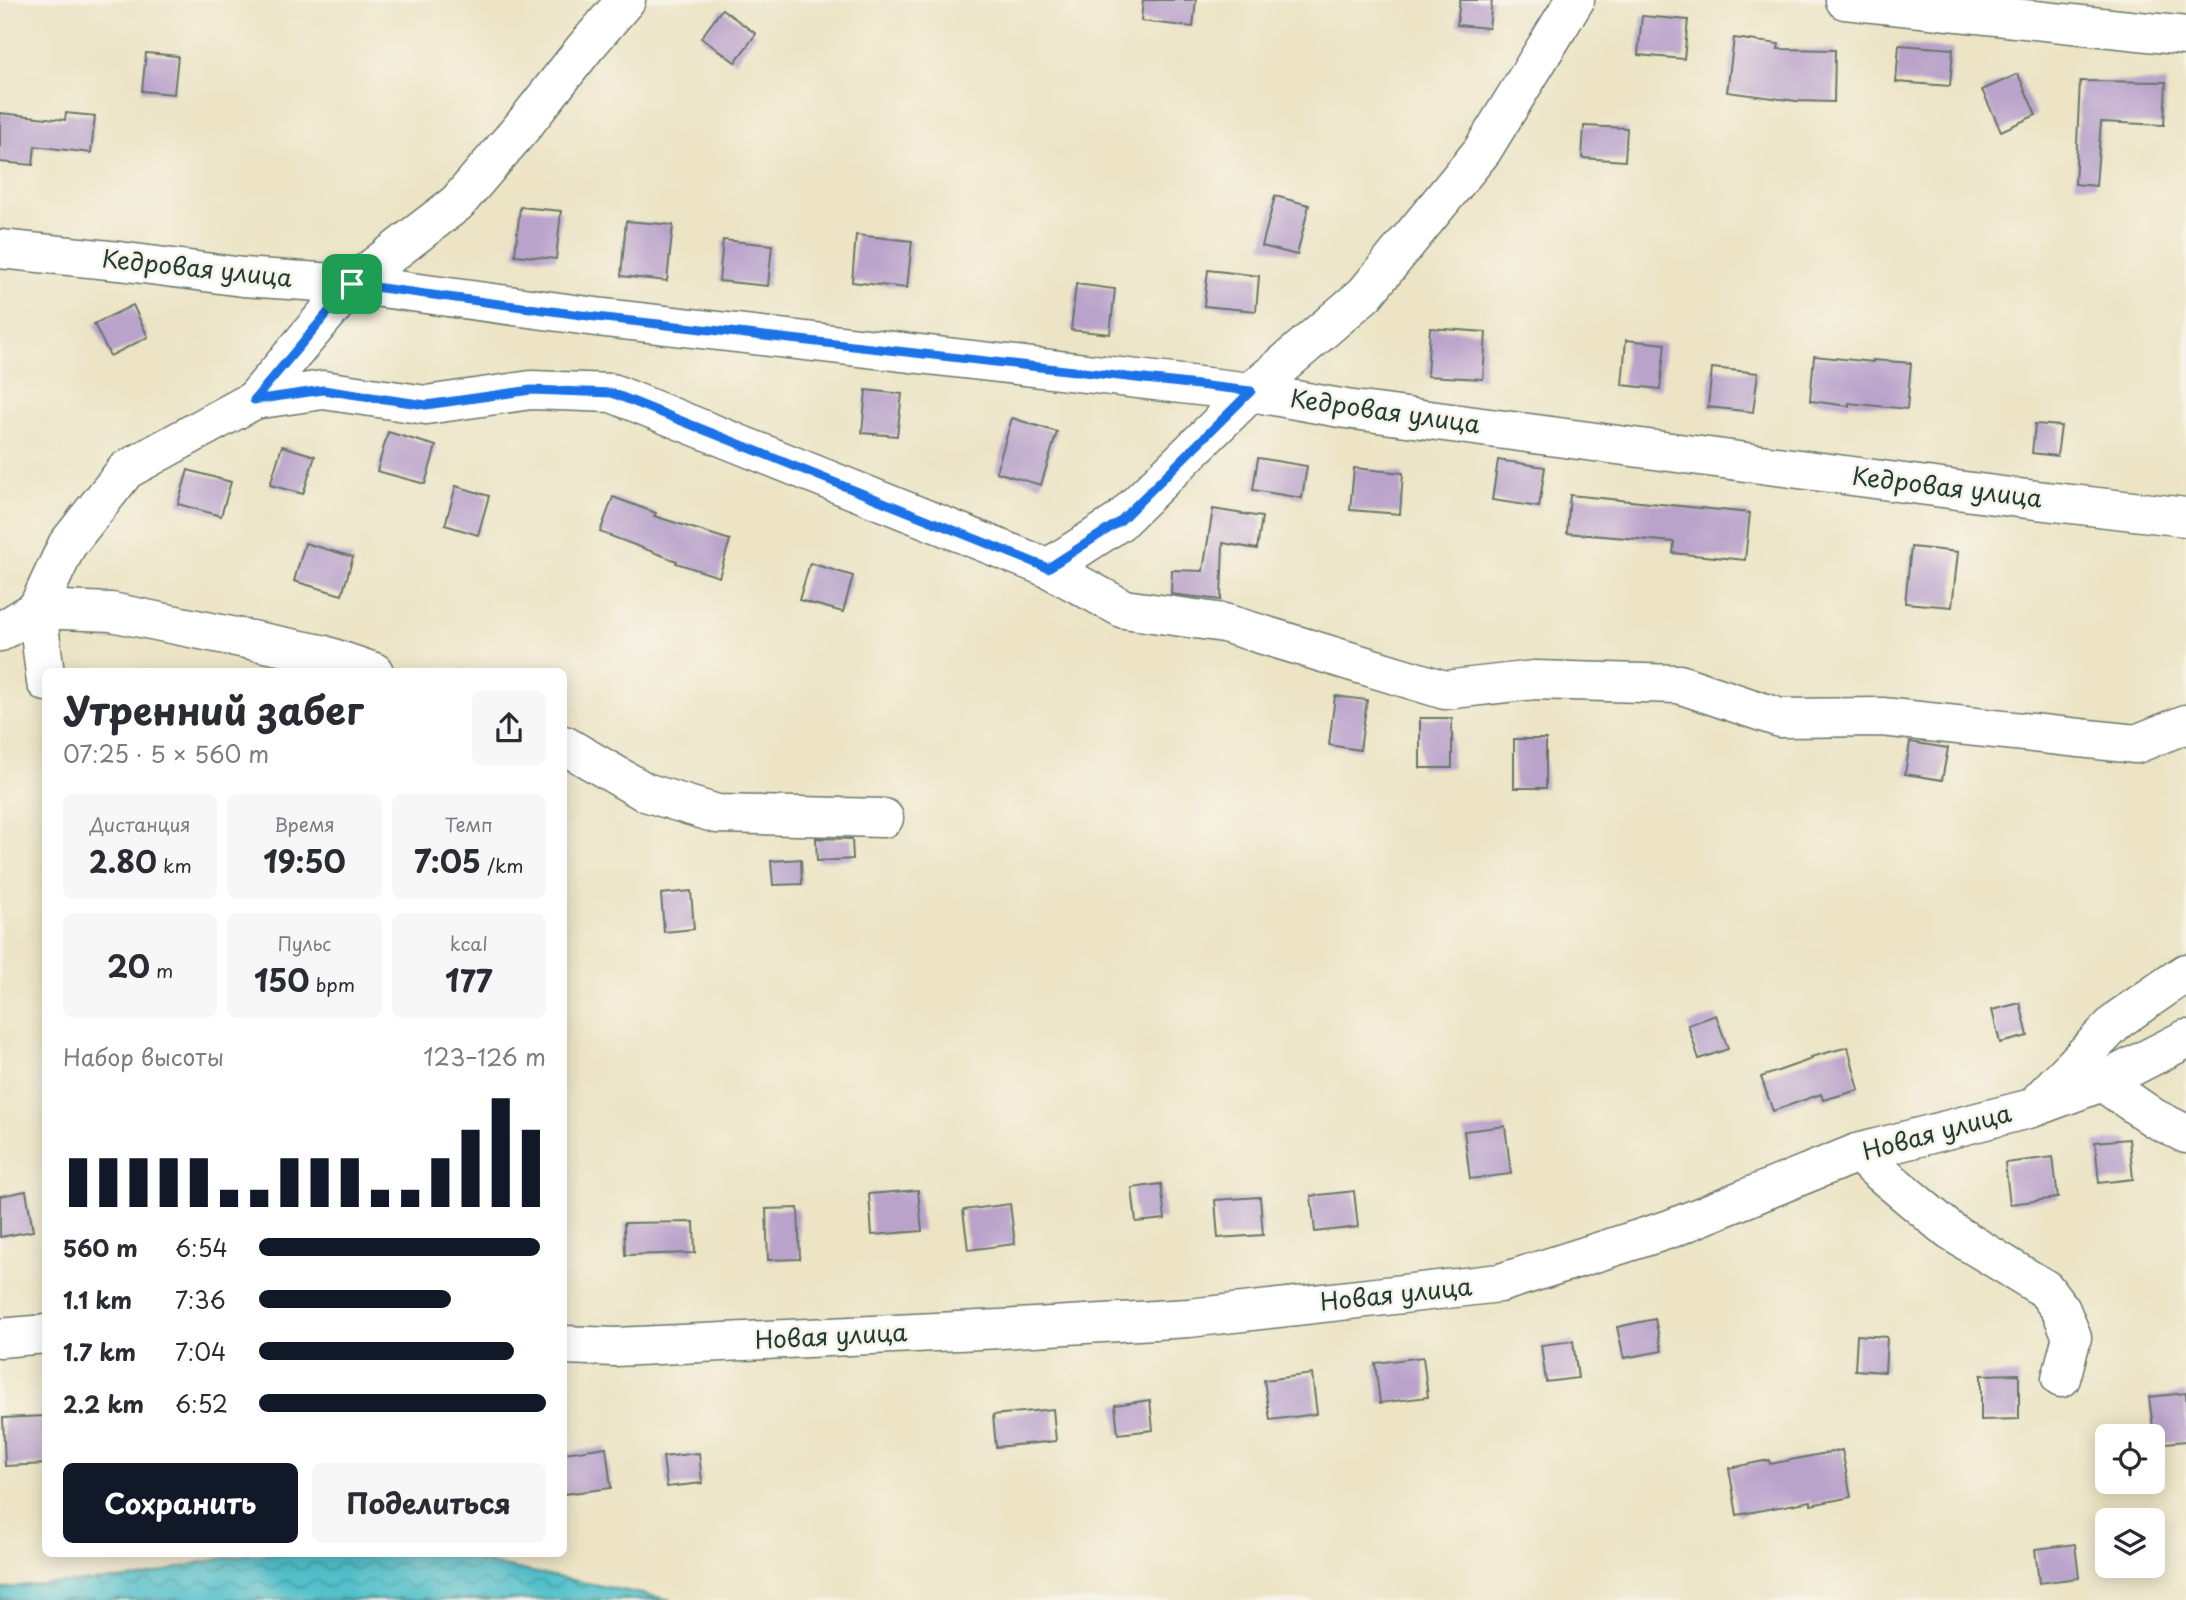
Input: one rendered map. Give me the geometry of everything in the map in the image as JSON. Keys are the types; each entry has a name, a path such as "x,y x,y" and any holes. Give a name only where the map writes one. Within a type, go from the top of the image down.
{"street":[{"path":"254,400 352,284 457,203 626,0"},
{"path":"1048,568 1119,522 1251,391 1365,294 1482,151 1575,0"},
{"path":"1845,0 2186,36"},
{"name":"Кедровая улица","path":"0,249 243,277 352,284 596,317 1251,391 1360,411 1997,495 2186,517"},
{"path":"44,668 37,609 67,545 126,470 254,400 323,390 426,405 531,390 612,393 1048,568 1125,609 1224,623 1445,690 1534,680 1679,684 1780,718 1882,717 2136,744 2186,724"},
{"path":"0,632 37,609 111,612 321,654 362,668"},
{"path":"567,747 645,792 717,814 884,818"},
{"path":"2032,1108 2119,1019 2186,973"},
{"name":"Новая улица","path":"567,1345 615,1347 1189,1318 1500,1283 1670,1229 1857,1153 2032,1108 2102,1082 2186,1039"},
{"path":"2102,1082 2154,1118 2186,1135"},
{"path":"1857,1153 1950,1231 2045,1289 2060,1310 2072,1337 2060,1378"},
{"path":"0,1338 42,1334"}],"water":[{"path":"231,1557 458,1557 672,1600 0,1600 0,1589 140,1578"}],"building":[{"path":"1143,0 1196,0 1193,27 1141,21"},
{"path":"1460,0 1492,0 1489,28 1457,25"},
{"path":"722,9 756,34 735,62 701,38"},
{"path":"1642,16 1688,20 1684,59 1638,55"},
{"path":"1734,38 1779,44 1778,49 1835,50 1834,102 1796,101 1727,92"},
{"path":"1899,45 1953,49 1950,86 1896,82"},
{"path":"146,53 178,56 174,94 142,91"},
{"path":"2018,74 2036,115 2001,131 1982,90"},
{"path":"2080,81 2166,82 2164,125 2101,122 2096,186 2075,184"},
{"path":"0,113 65,120 66,113 95,116 91,153 35,146 33,165 0,162"},
{"path":"1584,126 1627,128 1625,161 1582,158"},
{"path":"1275,196 1309,205 1297,255 1262,246"},
{"path":"520,207 561,211 556,259 515,255"},
{"path":"626,221 673,225 667,281 621,276"},
{"path":"856,235 912,241 907,288 852,282"},
{"path":"723,240 772,245 768,286 719,281"},
{"path":"1208,270 1259,276 1256,311 1204,306"},
{"path":"1076,284 1115,289 1110,334 1071,330"},
{"path":"133,305 148,337 110,356 94,324"},
{"path":"1430,328 1486,332 1483,379 1427,376"},
{"path":"1626,340 1665,344 1660,389 1622,385"},
{"path":"1814,356 1911,363 1907,409 1810,401"},
{"path":"1712,368 1758,373 1753,412 1708,407"},
{"path":"866,390 902,394 897,436 862,433"},
{"path":"1012,418 1057,432 1041,485 996,472"},
{"path":"2035,424 2061,426 2057,456 2032,453"},
{"path":"388,432 436,446 425,484 377,471"},
{"path":"282,446 315,456 303,494 270,485"},
{"path":"1258,458 1307,466 1302,498 1253,490"},
{"path":"1498,460 1545,467 1539,507 1492,500"},
{"path":"1354,468 1403,473 1400,514 1350,510"},
{"path":"188,470 231,482 221,516 178,504"},
{"path":"456,486 489,496 478,535 445,525"},
{"path":"1570,495 1750,513 1745,560 1673,553 1674,542 1567,533"},
{"path":"613,497 656,513 654,516 730,540 719,577 676,563 677,561 600,532"},
{"path":"1213,509 1262,517 1257,549 1223,543 1221,600 1171,594 1172,570 1203,571"},
{"path":"305,543 353,557 342,595 294,581"},
{"path":"1911,547 1958,552 1952,607 1905,603"},
{"path":"810,563 853,576 843,612 799,600"},
{"path":"1335,696 1367,700 1360,750 1329,745"},
{"path":"1420,718 1452,718 1452,768 1420,768"},
{"path":"1514,739 1546,739 1546,788 1514,788"},
{"path":"1910,742 1948,748 1942,780 1905,774"},
{"path":"816,838 852,839 853,859 817,861"},
{"path":"801,859 802,884 773,885 771,861"},
{"path":"691,891 694,929 664,932 661,894"},
{"path":"2020,1003 2028,1036 2000,1043 1992,1010"},
{"path":"1716,1015 1728,1049 1699,1059 1688,1025"},
{"path":"1848,1047 1859,1090 1823,1100 1821,1094 1773,1111 1761,1077 1812,1059 1811,1057"},
{"path":"1505,1126 1511,1174 1470,1179 1464,1131"},
{"path":"2129,1139 2133,1179 2099,1183 2095,1142"},
{"path":"2053,1157 2058,1198 2010,1204 2005,1163"},
{"path":"1161,1184 1165,1219 1136,1222 1132,1188"},
{"path":"918,1190 922,1231 872,1235 869,1194"},
{"path":"26,1191 33,1231 0,1237 0,1196"},
{"path":"1354,1191 1358,1227 1315,1232 1311,1196"},
{"path":"1260,1197 1263,1235 1218,1238 1215,1200"},
{"path":"1010,1204 1015,1244 968,1250 963,1210"},
{"path":"798,1208 800,1259 768,1260 766,1209"},
{"path":"694,1222 695,1253 625,1255 624,1223"},
{"path":"1655,1319 1662,1351 1624,1358 1617,1327"},
{"path":"1857,1335 1887,1337 1885,1372 1855,1370"},
{"path":"1573,1341 1578,1378 1546,1382 1541,1345"},
{"path":"1423,1357 1428,1397 1380,1403 1375,1363"},
{"path":"1312,1374 1317,1414 1270,1420 1264,1380"},
{"path":"2019,1374 2019,1419 1981,1420 1981,1375"},
{"path":"2186,1393 2186,1441 2165,1443 2165,1424 2152,1424 2149,1397"},
{"path":"1150,1400 1153,1430 1118,1434 1115,1405"},
{"path":"1053,1409 1056,1441 996,1447 993,1415"},
{"path":"42,1416 42,1464 5,1466 3,1418"},
{"path":"606,1447 611,1488 567,1494 567,1453"},
{"path":"1842,1450 1851,1497 1811,1505 1811,1501 1737,1515 1729,1468 1769,1460 1770,1464"},
{"path":"699,1453 702,1483 667,1487 663,1457"},
{"path":"2075,1544 2079,1578 2039,1583 2035,1549"}],"route":[{"path":"352,284 596,317 1251,391 1119,522 1048,568 612,393 531,390 426,405 323,390 254,400 352,284"}]}
